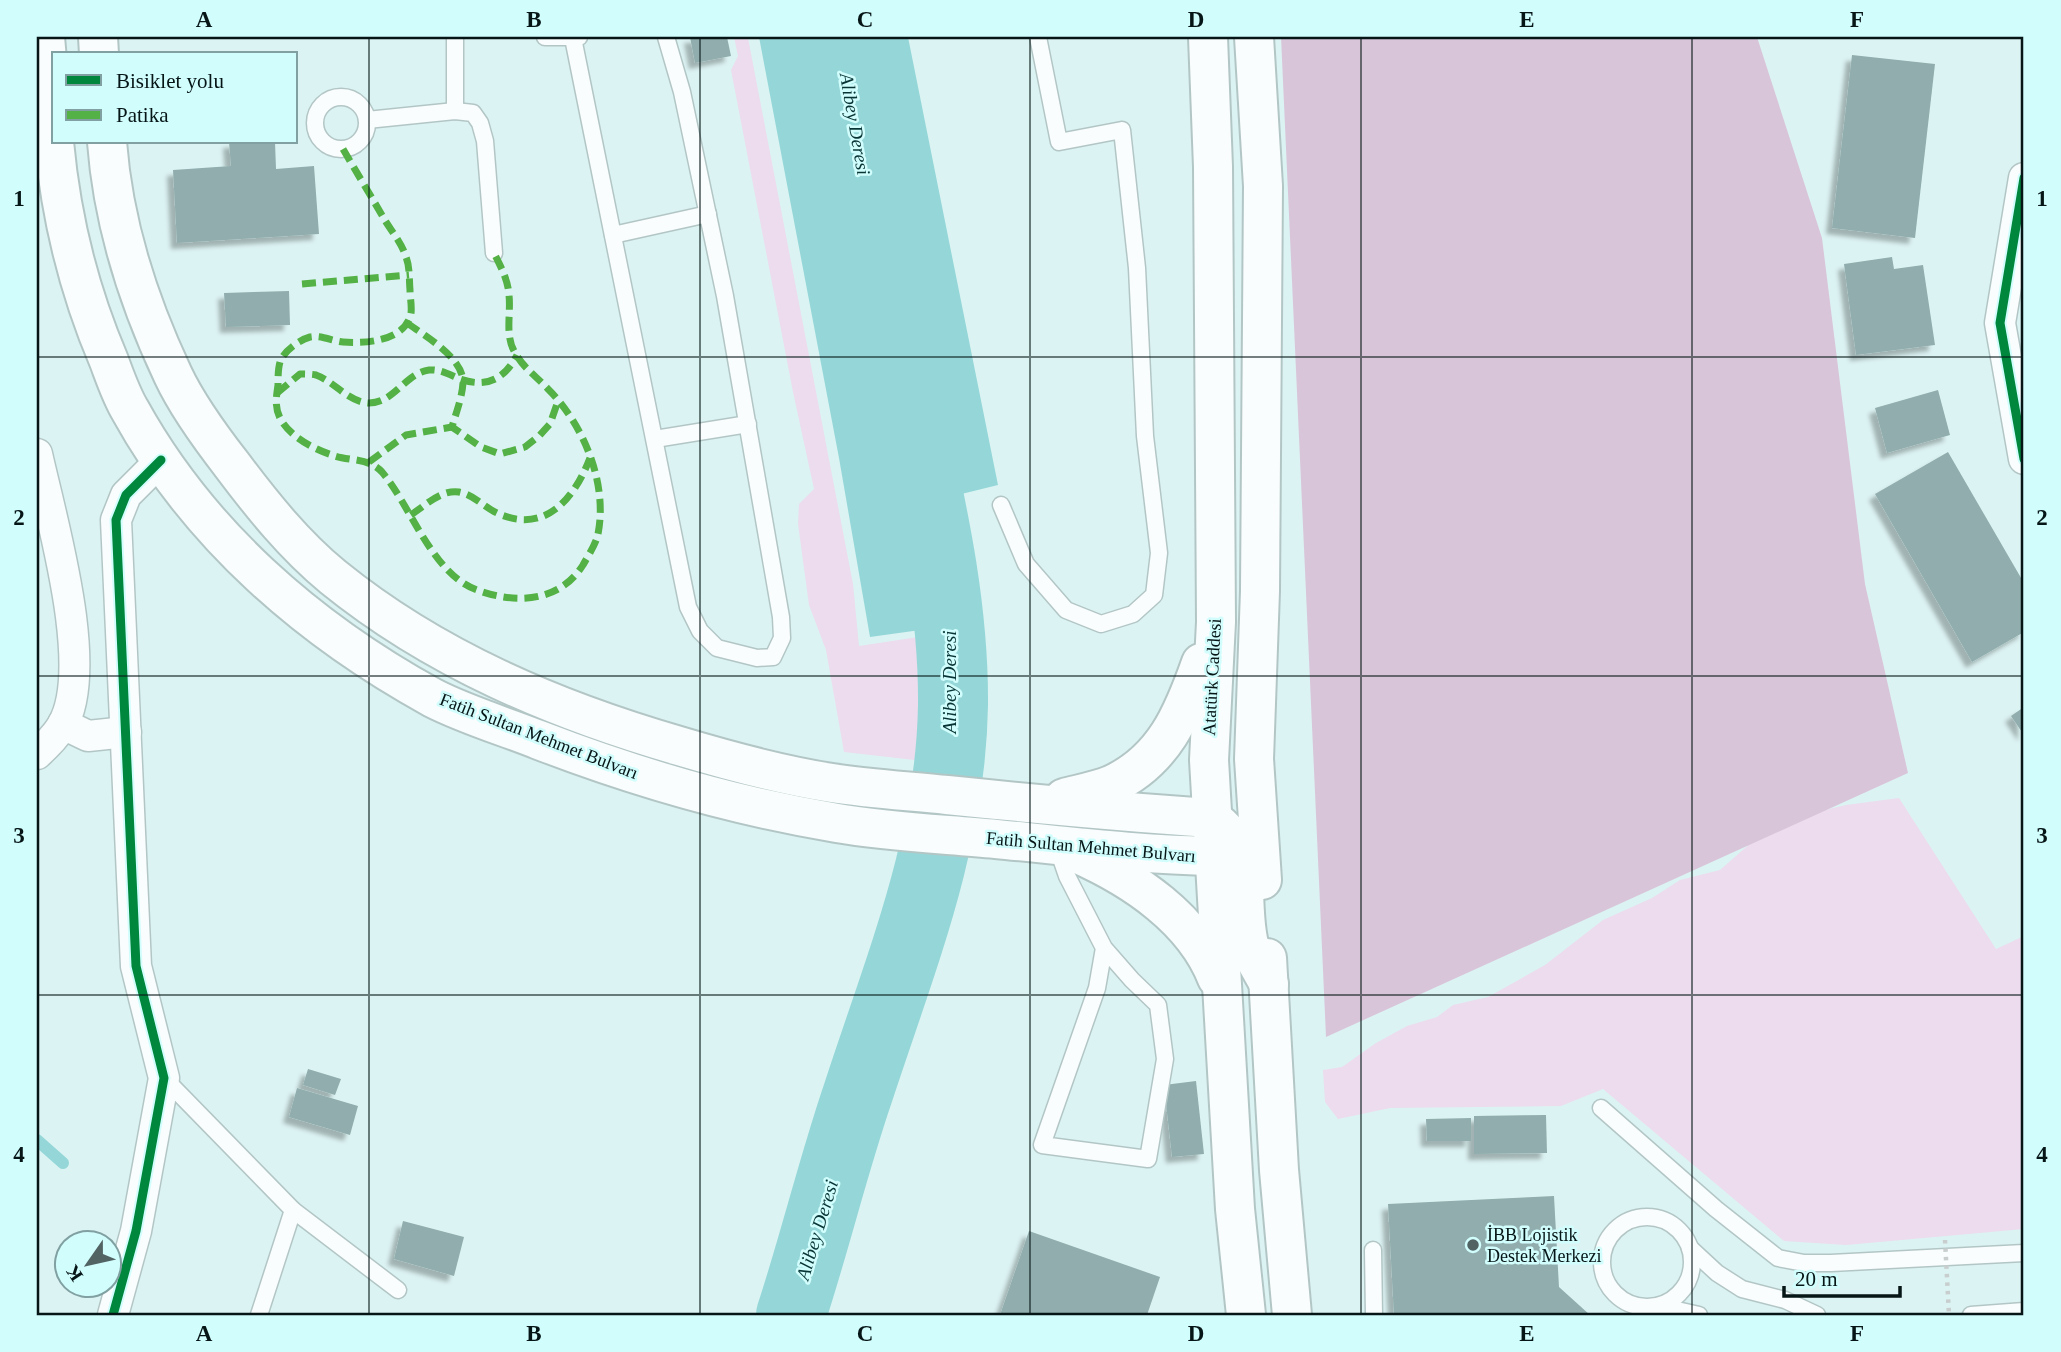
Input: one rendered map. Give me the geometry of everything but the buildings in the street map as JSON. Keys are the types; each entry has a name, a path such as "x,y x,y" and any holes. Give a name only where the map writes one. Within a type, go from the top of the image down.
{"main road":[{"name":"Fatih Sultan Mehmet Bulvarı","path":"45,37 52,118"},
{"name":"Atatürk Caddesi","path":"1208,37 1213,167 1216,622 1209,732 1230,833 1269,984 1279,1170 1292,1315"},
{"name":"Atatürk Caddesi","path":"1246,1315 1235,1209 1221,988 1230,833 1254,759 1260,591 1263,186 1254,37"},
{"name":"Fatih Sultan Mehmet Bulvarı","path":"54,144 58,186 72,252 93,325 128,408 161,460 231,549 282,597 334,636 436,699 590,760 707,795 775,812 842,824 1161,855 1230,833"},
{"name":"Fatih Sultan Mehmet Bulvarı","path":"107,144 120,227 143,300 174,377 214,442 271,517 332,576 413,635 479,670 558,705 645,736 743,765 832,783 1041,804 1230,833"},
{"path":"1041,804 1111,785 1155,755 1184,712 1216,622"},
{"path":"1057,845 1107,867 1167,911 1190,932 1209,958 1221,988"}],"street":[{"path":"2024,178 2012,325 2024,459"},
{"path":"37,454 70,599 74,683 63,724 51,742 37,754"},
{"path":"113,1315 136,1231 163,1078 136,966 116,520 126,495 161,460"},
{"path":"63,724 88,736 126,732"}],"lane":[{"path":"455,37 455,111"},
{"path":"545,37 576,38 688,607 700,631 717,648 757,658 773,657 782,638 781,617 726,296 682,92 666,37"},
{"path":"1001,505 1026,564 1066,610 1101,624 1133,614 1154,595 1159,553 1145,436 1137,268 1122,130 1059,142 1038,37"},
{"path":"367,120 455,111 473,113 480,124 485,141 494,253"},
{"path":"613,235 708,214"},
{"path":"655,439 748,424"},
{"path":"1057,845 1067,876 1104,948 1158,1005 1165,1059 1148,1159 1042,1145 1097,988 1104,948"},
{"path":"163,1078 293,1210 398,1290"},
{"path":"1601,1108 1716,1209 1778,1258 1804,1263 1831,1263 2024,1253"},
{"path":"259,1315 293,1210"},
{"path":"1699,1315 1659,1306 1629,1304 1617,1296 1603,1270 1603,1255 1608,1241 1617,1229 1629,1221 1651,1218 1672,1224 1683,1235 1690,1248 1717,1273 1742,1289 1785,1300 1816,1315"},
{"path":"1659,1306 1672,1300 1683,1290 1690,1277 1690,1248"},
{"path":"1373,1250 1374,1315"},
{"path":"1971,1315 2024,1311"}],"path":[{"path":"1945,1240 1949,1315"}],"shaded area":[{"path":"734,37 748,38 853,584 859,646 938,634 944,736 941,763 844,752 826,650 809,605 798,524 799,504 814,489 731,70 738,56"},
{"path":"1281,37 1757,37 1822,238 1865,584 1908,773 1326,1037"},
{"path":"1899,798 1996,949 2024,936 2024,1229 1846,1245 1784,1241 1603,1089 1561,1106 1390,1108 1338,1119 1325,1102 1323,1070 1342,1067 1376,1043 1407,1026 1437,1017 1453,1005 1488,997 1545,965 1603,920 1652,898 1680,880 1720,870 1753,841 1792,818 1846,805"}],"water":[{"path":"759,37 908,37 998,485 917,505 942,627 870,637"}],"waterway":[{"name":"Alibey Deresi","path":"791,1315 849,1121 920,902 943,806 950,756 953,705 950,630 933,518 910,408"},
{"path":"37,1140 63,1163"}],"marked path":[{"path":"343,149 404,252 409,269 411,313 401,330 383,339 352,342 310,337 292,347 284,354 279,368 276,404 278,414 293,434 313,447 377,467 393,486 435,555 461,582 491,595 535,597 562,587 583,565 598,534 599,495 590,456 572,420 514,351 509,331 508,289 494,253"},
{"path":"302,284 409,275"},
{"path":"407,323 442,348 457,365 463,383 452,427 481,447 500,454 525,447 550,424 558,401"},
{"path":"277,393 300,374 313,374 354,399 368,403 377,402 421,372 429,370 441,371 469,382 493,380 506,371 517,355"},
{"path":"369,462 406,435 452,427"},
{"path":"411,515 446,493 459,492 497,513 514,519 543,516 566,499 590,458"}],"cycle path":[{"path":"2024,178 2000,323 2024,459"},
{"path":"113,1315 136,1231 164,1078 136,966 116,520 126,495 161,460"}],"place":[{"name":"İBB Lojistik Destek Merkezi","path":"1473,1245"}]}
